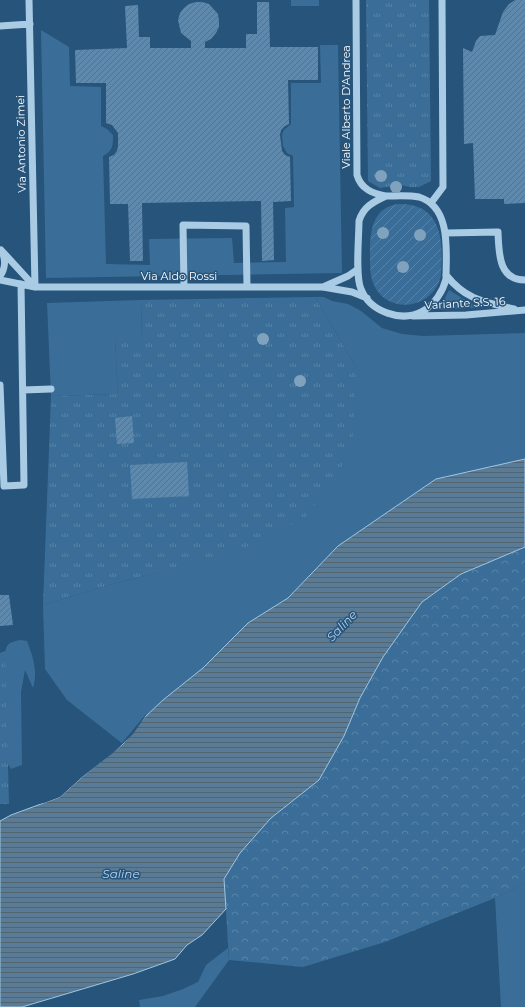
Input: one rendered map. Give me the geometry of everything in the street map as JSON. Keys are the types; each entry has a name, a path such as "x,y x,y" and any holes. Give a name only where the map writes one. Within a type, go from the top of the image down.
{"street":[{"name":"Via Antonio Zimei","path":"29,0 35,287"},
{"name":"Viale Alberto D'Andrea","path":"356,0 357,175 367,190 375,194 386,196"},
{"path":"430,203 443,187 442,0"},
{"path":"0,26 30,24"},
{"path":"386,196 415,196 430,203 435,207 443,221 446,233 446,279 442,289 430,306 420,312 409,316 385,312 374,306 360,286 358,269 360,216 370,204 386,196"},
{"path":"184,287 183,225 246,226 246,287"},
{"path":"446,233 498,232 500,260 503,266 513,278 525,280"},
{"path":"0,249 35,287"},
{"path":"0,249 4,255 5,262 0,276"},
{"name":"Via Aldo Rossi","path":"323,287 348,276 358,269"},
{"name":"Variante S.S. 16","path":"446,275 454,286 468,296 496,305 524,310"},
{"name":"Via Aldo Rossi","path":"0,280 35,287 323,287 352,292 367,298"},
{"path":"0,385 4,486 24,485 21,284"},
{"name":"Variante S.S. 16","path":"409,316 428,317 524,310"},
{"path":"23,390 51,389"}],"green space":[{"path":"291,0 319,0 319,6 291,6"},
{"path":"366,0 429,0 431,181 419,187 400,185 380,188 368,181"},
{"path":"41,30 69,47 70,86 101,87 101,126 113,135 111,150 103,156 106,264 150,265 149,239 232,238 234,263 286,262 285,208 294,207 293,156 287,153 283,146 282,135 284,130 291,124 291,83 321,83 320,45 338,45 342,273 46,278"},
{"path":"397,204 412,205 423,209 431,216 437,225 442,248 441,274 437,286 426,298 409,305 395,303 383,297 374,285 370,272 370,241 373,224 381,211"},
{"path":"449,290 470,303 485,307 439,310"},
{"path":"315,297 324,297 332,301 348,304 361,311 382,328 402,334 423,336 525,333 525,459 436,479 338,546 288,598 248,623 203,668 163,700 145,717 123,744 67,700 45,669 43,605 116,583 177,567 356,367"},
{"path":"315,297 356,367 352,452 306,517 238,551 116,583 43,605 51,396 118,394 115,340 142,339 141,300"},
{"path":"141,300 142,341 115,341 118,394 51,396 47,303"},
{"path":"525,547 525,883 495,898 385,942 303,967 229,960 224,879 240,853 271,818 319,780 344,736 360,698 383,657 422,602 461,574"},
{"path":"14,641 27,641 33,658 35,676 33,688 25,670 21,692 22,765 11,769 6,761 4,752 2,721 3,667 7,646"},
{"path":"5,651 9,804 0,804 0,653"},
{"path":"525,883 525,1007 501,1007 495,898"},
{"path":"228,948 229,960 195,1007 140,1007 139,1000 163,996 198,982 206,965"}],"water":[{"name":"Saline","path":"525,459 525,547 461,574 422,602 383,657 360,698 344,736 319,780 271,818 240,853 224,879 226,909 202,935 187,945 175,959 133,974 22,1007 0,1007 0,821 11,815 60,797 123,744 145,717 163,700 203,668 248,623 288,598 338,546 436,479"}],"pier":[{"path":"146,714 133,734 113,753 82,777 60,797 37,804 59,795 122,743"}],"building":[{"path":"515,0 525,0 525,203 504,204 504,199 475,199 473,143 464,144 463,48 472,52 476,41 480,36 495,35 503,12 509,4"},
{"path":"196,2 209,4 218,14 219,27 211,39 205,42 205,48 246,48 246,34 257,34 257,2 269,2 270,47 318,47 318,80 288,80 289,124 281,130 280,135 282,151 285,155 290,157 291,201 273,202 274,260 262,261 261,201 142,203 143,261 130,261 128,204 110,204 109,157 114,155 117,151 118,133 112,125 106,123 106,83 76,83 75,50 127,48 125,6 138,5 139,37 150,37 150,48 191,48 191,41 181,33 178,20 180,13 184,8 189,4"},
{"path":"132,416 134,443 117,444 115,418"},
{"path":"187,462 189,496 132,499 130,465"},
{"path":"0,595 9,595 13,625 0,626"}]}
